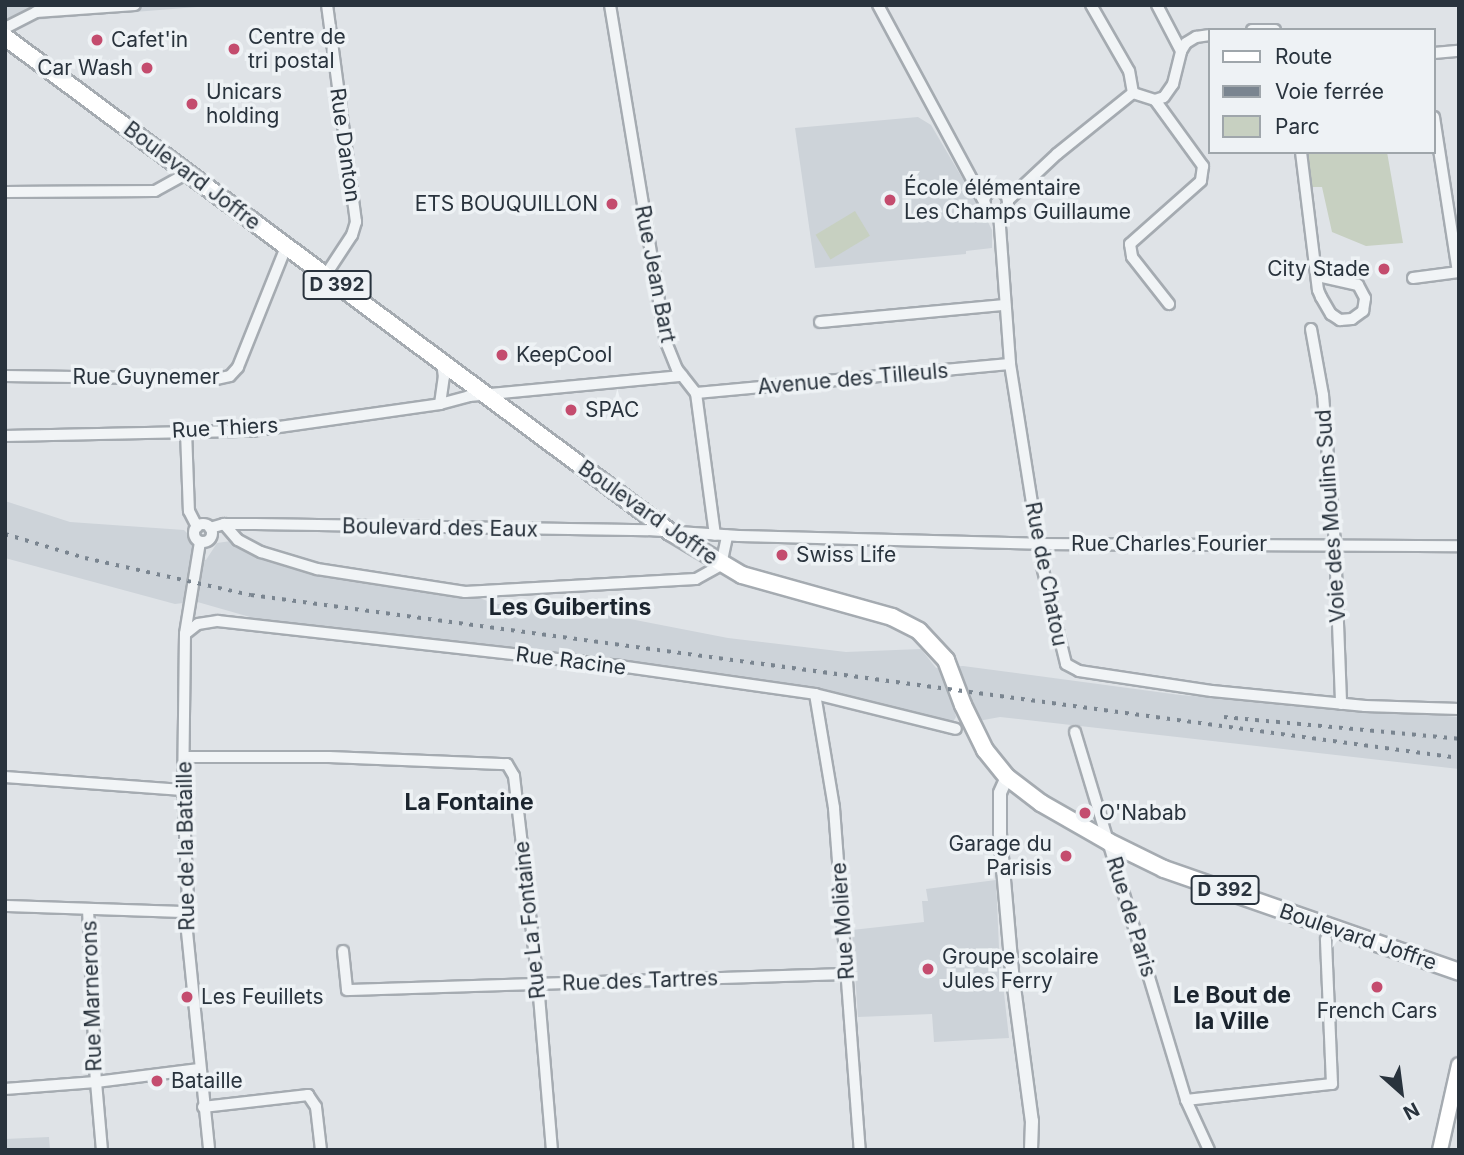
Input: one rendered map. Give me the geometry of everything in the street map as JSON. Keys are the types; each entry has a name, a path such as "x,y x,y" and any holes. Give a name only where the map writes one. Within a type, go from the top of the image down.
{"main road":[{"name":"Boulevard Joffre","path":"5,37 670,532 721,565 761,582 892,617 919,631 946,660 975,733 1007,777 1041,803 1109,842 1164,869 1459,972"},
{"path":"1440,1150 1459,1065"}],"street":[{"path":"5,28 35,9 135,5"},
{"name":"Rue Danton","path":"325,276 352,236 356,222 327,5"},
{"name":"Rue Jean Bart","path":"610,5 666,342 682,376 696,393"},
{"path":"878,5 989,211 999,213 1005,210 1008,200 1056,154 1133,93"},
{"path":"1091,5 1129,71 1133,93"},
{"path":"1157,5 1181,51"},
{"path":"1133,93 1155,100 1164,97 1173,84 1181,51 1196,37 1208,35"},
{"path":"1436,53 1459,51"},
{"path":"1155,100 1203,166 1201,181 1130,244 1132,257 1169,304"},
{"path":"1413,278 1458,272 1436,130"},
{"path":"1301,154 1317,276 1321,298 1336,317 1352,319 1363,311 1366,298 1358,285 1317,276"},
{"path":"5,192 155,191 188,173"},
{"path":"985,204 987,194 993,191 1004,193 1008,200"},
{"name":"Rue de Chatou","path":"999,213 1010,365 1039,544 1063,660 1072,668 1212,691 1341,704 1459,709"},
{"name":"Rue Guynemer","path":"5,376 216,379 230,376 238,367 286,247"},
{"path":"820,322 1005,305"},
{"name":"Voie des Moulins Sud","path":"1311,329 1324,395 1335,545 1341,704"},
{"path":"440,404 444,377 442,362"},
{"name":"Avenue des Tilleuls","path":"696,393 1010,365"},
{"name":"Rue Thiers","path":"5,436 251,431 485,395 682,376"},
{"path":"696,393 715,535"},
{"path":"186,431 189,510 197,527"},
{"path":"203,524 210,528 210,539 200,541 194,535 197,527 203,524"},
{"path":"225,524 238,540 261,552 317,569 465,592 696,579 721,565 727,536"},
{"name":"Boulevard des Eaux","path":"210,528 225,524 670,532"},
{"name":"Rue Charles Fourier","path":"670,532 727,536 1039,544 1459,546"},
{"name":"Rue de la Bataille","path":"200,541 185,634 183,790 188,900 185,912 209,1150"},
{"name":"Rue Racine","path":"185,634 198,624 218,621 619,666 815,694 956,729"},
{"name":"Rue Molière","path":"815,694 834,808 860,1150"},
{"name":"Rue de Paris","path":"1075,732 1186,1100 1209,1150"},
{"name":"Rue La Fontaine","path":"184,757 329,757 507,764 514,776 538,984 552,1150"},
{"path":"5,777 183,790"},
{"path":"1007,777 1000,793 1000,834 1012,972 1032,1121 1031,1150"},
{"path":"5,906 185,912"},
{"name":"Rue Marnerons","path":"88,909 102,1150"},
{"path":"1186,1100 1332,1084 1326,939"},
{"name":"Rue des Tartres","path":"343,951 347,990 848,974"},
{"path":"5,1089 96,1082 199,1069"},
{"path":"203,1107 308,1095 316,1107 321,1150"}],"shaded area":[{"path":"5,5 222,5 34,20 5,18"},
{"name":"École élémentaire Les Champs Guillaume","path":"918,117 931,125 987,220 992,230 992,248 966,251 966,254 815,268 795,128"},
{"path":"5,501 70,522 184,530 191,537 193,557 206,560 217,543 231,541 293,566 472,595 495,604 536,606 625,618 728,638 846,652 921,649 936,668 963,666 1180,695 1459,717 1459,769 1000,717 978,721 951,694 956,717 953,722 948,722 819,690 731,677 264,621 194,601 188,589 183,603 175,604 5,558"},
{"name":"Groupe scolaire Jules Ferry","path":"996,880 999,948 1009,1038 934,1042 932,1014 858,1017 852,930 924,922 922,901 928,901 926,889"},
{"path":"49,1137 50,1150 5,1150 5,1139"}],"green space":[{"path":"1307,154 1387,154 1403,243 1366,246 1332,232 1322,187 1312,187"},
{"path":"855,211 870,236 831,260 816,235"}],"railway":[{"path":"5,534 85,558 251,595 1459,758"},
{"path":"1224,717 1459,739"}],"place":[{"name":"Cafet'in","path":"97,40"},
{"name":"Centre de tri postal","path":"234,49"},
{"name":"Car Wash","path":"147,68"},
{"name":"Unicars holding","path":"192,104"},
{"name":"École élémentaire Les Champs Guillaume","path":"890,200"},
{"name":"ETS BOUQUILLON","path":"612,204"},
{"name":"City Stade","path":"1384,269"},
{"name":"KeepCool","path":"502,355"},
{"name":"SPAC","path":"571,410"},
{"name":"Swiss Life","path":"782,555"},
{"name":"O'Nabab","path":"1085,813"},
{"name":"Garage du Parisis","path":"1066,856"},
{"name":"Groupe scolaire Jules Ferry","path":"928,969"},
{"name":"French Cars","path":"1377,987"},
{"name":"Les Feuillets","path":"187,997"},
{"name":"Bataille","path":"157,1081"}],"district":[{"name":"Les Guibertins","path":"570,607"},
{"name":"La Fontaine","path":"469,802"},
{"name":"Le Bout de la Ville","path":"1232,1008"}]}
